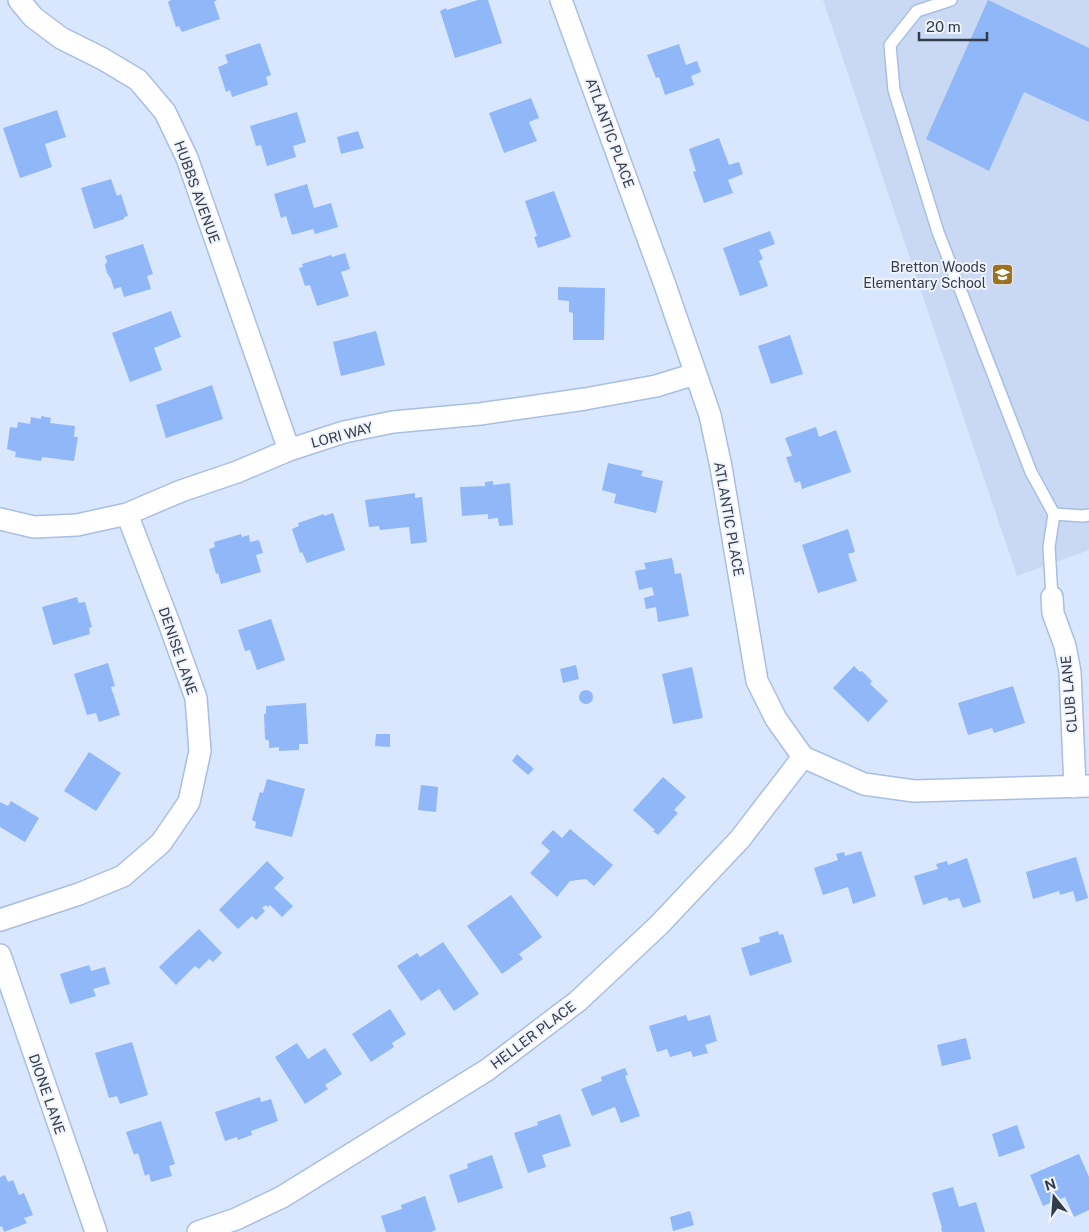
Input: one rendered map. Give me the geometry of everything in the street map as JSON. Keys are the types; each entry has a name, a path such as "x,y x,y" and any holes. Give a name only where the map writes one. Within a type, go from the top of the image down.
{"street":[{"name":"HUBBS AVENUE","path":"19,0 33,17 61,38 103,59 138,80 165,112 187,158 289,450"},
{"name":"ATLANTIC PLACE","path":"561,0 666,285 710,415 721,467 757,681 776,719 803,757"},
{"name":"LORI WAY","path":"0,519 34,527 76,525 127,514 181,491 237,472 289,450 344,432 393,422 480,414 585,399 656,386 695,374"},
{"name":"DENISE LANE","path":"0,920 79,894 123,876 161,843 189,802 200,751 196,698 127,514"},
{"name":"CLUB LANE","path":"1052,597 1053,613 1065,646 1070,672 1082,786"},
{"path":"803,757 864,784 914,791 1082,786"},
{"name":"HELLER PLACE","path":"198,1232 236,1219 282,1197 486,1070 578,1001 659,925 740,839 803,757"},
{"name":"DIONE LANE","path":"0,955 96,1232"}],"lane":[{"path":"950,0 917,11 890,44 894,90 942,241 1031,472 1054,514 1089,515"},
{"name":"CLUB LANE","path":"1052,597 1049,547 1054,514"}],"shaded area":[{"name":"Bretton Woods Elementary School","path":"823,0 1089,0 1089,550 1017,576"}],"building":[{"path":"171,0 217,0 214,2 220,19 182,32 179,26 176,27 168,2"},
{"path":"478,0 488,0 502,43 455,58 440,11"},
{"path":"988,0 1089,48 1089,122 1024,92 989,171 926,139"},
{"path":"260,43 271,75 266,77 268,85 232,97 230,90 226,92 218,67 228,63 225,55"},
{"path":"679,44 686,65 697,61 701,72 691,76 694,85 665,95 659,77 656,78 647,55"},
{"path":"531,98 539,118 529,122 537,141 504,153 489,113"},
{"path":"57,110 66,137 45,144 52,167 20,178 3,128"},
{"path":"297,112 306,142 293,146 296,157 267,166 261,145 256,146 250,126"},
{"path":"358,131 364,148 341,154 337,137"},
{"path":"719,138 729,165 739,162 743,174 728,180 733,193 704,203 693,172 696,171 689,149"},
{"path":"111,179 117,196 121,194 128,216 94,229 81,188"},
{"path":"307,184 314,208 331,203 338,227 315,234 313,229 292,235 286,216 281,218 274,194"},
{"path":"554,191 571,237 538,248 534,237 537,236 525,201"},
{"path":"770,231 775,244 759,250 763,259 759,261 768,286 740,296 723,248"},
{"path":"143,244 153,274 147,276 151,289 124,297 121,287 114,289 107,273 105,256"},
{"path":"345,253 350,269 341,272 349,296 317,306 310,285 305,286 299,268 303,267 302,264 331,255 332,257"},
{"path":"558,287 605,288 604,340 573,340 573,313 569,312 569,301 558,300"},
{"path":"171,311 181,337 154,348 162,370 130,382 112,333"},
{"path":"376,331 385,365 341,376 333,342"},
{"path":"790,335 803,374 771,384 758,346"},
{"path":"212,385 223,419 166,438 156,405"},
{"path":"41,416 51,418 50,423 75,426 74,437 78,437 74,461 42,457 41,461 15,457 16,452 7,449 10,427 17,428 18,422 30,424 31,417 41,419"},
{"path":"816,427 819,437 836,430 851,472 802,489 800,481 795,483 786,457 792,456 785,438"},
{"path":"608,463 643,471 641,476 663,481 656,513 614,503 616,494 602,490"},
{"path":"493,481 493,485 510,483 513,525 499,526 498,518 488,519 488,514 462,516 460,487 485,486 485,482"},
{"path":"415,493 415,498 422,497 427,542 411,544 409,527 380,530 379,526 369,527 365,500"},
{"path":"333,513 345,550 307,563 302,552 300,553 292,529 299,526 298,523 324,514 324,516"},
{"path":"848,529 855,552 848,554 857,581 818,593 802,545"},
{"path":"241,534 242,537 249,535 250,542 259,540 263,553 256,555 261,572 221,584 209,549 215,547 214,542"},
{"path":"672,558 675,574 681,573 689,616 658,622 656,607 646,609 644,598 654,595 652,587 639,590 635,571 646,569 644,563"},
{"path":"77,597 79,603 85,602 92,627 89,628 90,634 53,645 42,607"},
{"path":"271,619 285,660 257,670 250,650 245,651 238,630"},
{"path":"108,663 115,686 111,687 120,715 99,722 96,713 87,715 74,674"},
{"path":"576,665 579,679 563,683 560,669"},
{"path":"854,666 872,681 870,684 888,701 868,722 833,688"},
{"path":"692,667 703,718 673,724 662,674"},
{"path":"1013,686 1025,723 994,733 992,728 968,735 958,703"},
{"path":"586,690 591,692 593,697 591,702 586,704 581,702 579,697 581,692"},
{"path":"306,703 308,744 299,744 299,750 279,751 279,747 269,748 269,741 265,739 264,714 266,714 266,706"},
{"path":"376,734 390,734 390,747 375,746"},
{"path":"89,752 121,773 96,811 64,791"},
{"path":"517,754 534,769 528,775 512,761"},
{"path":"663,777 686,797 674,810 678,813 658,835 633,810"},
{"path":"267,779 305,789 292,837 255,828 256,822 252,820 260,792 263,793"},
{"path":"421,785 438,787 436,812 418,810"},
{"path":"11,801 39,818 25,842 0,827 0,802 8,806"},
{"path":"570,829 613,865 594,886 586,879 570,881 557,897 530,873 550,851 541,843 553,830 562,838"},
{"path":"861,851 876,896 853,904 848,887 823,895 814,868 838,860 836,854 844,852 845,856"},
{"path":"1076,857 1088,898 1076,902 1073,891 1060,895 1059,891 1033,899 1026,872"},
{"path":"967,858 981,902 963,908 959,898 949,901 947,897 923,905 914,876 938,869 936,864 947,861 948,865"},
{"path":"267,861 284,878 274,888 293,906 282,917 270,905 268,907 266,905 262,908 265,911 256,920 252,916 238,929 219,910"},
{"path":"511,895 542,937 519,954 523,959 502,974 467,926"},
{"path":"199,929 222,953 213,962 209,959 199,969 195,966 176,985 159,967"},
{"path":"778,931 779,935 783,934 792,962 750,976 741,948 760,942 759,937"},
{"path":"443,942 479,994 454,1011 439,989 421,1001 397,966 417,953 420,957"},
{"path":"89,965 91,971 105,967 110,984 93,989 96,996 70,1004 60,974"},
{"path":"390,1009 406,1034 392,1043 394,1047 371,1062 352,1034"},
{"path":"686,1015 688,1021 710,1015 717,1041 705,1045 708,1053 693,1057 691,1051 670,1057 667,1049 657,1052 649,1026"},
{"path":"966,1038 971,1059 942,1066 937,1045"},
{"path":"132,1042 148,1095 120,1104 117,1096 109,1098 95,1053"},
{"path":"297,1043 308,1059 325,1048 342,1074 325,1085 328,1089 305,1104 275,1057"},
{"path":"625,1068 628,1075 625,1076 640,1116 621,1123 615,1107 592,1116 581,1089 602,1081 601,1077"},
{"path":"260,1097 261,1102 271,1099 278,1121 251,1131 252,1135 238,1140 237,1137 225,1141 215,1112"},
{"path":"560,1114 571,1146 542,1155 546,1167 528,1173 514,1133 538,1125 537,1122"},
{"path":"161,1121 175,1164 169,1166 172,1176 151,1182 149,1174 145,1176 138,1153 134,1155 126,1132"},
{"path":"1017,1125 1025,1148 999,1157 992,1134"},
{"path":"1079,1154 1089,1177 1089,1210 1074,1217 1065,1197 1043,1206 1030,1175"},
{"path":"492,1155 503,1188 458,1203 449,1175 468,1168 467,1164"},
{"path":"5,1175 8,1182 13,1180 19,1195 24,1193 33,1215 24,1218 27,1223 4,1232 2,1226 0,1227 0,1177"},
{"path":"953,1187 959,1207 976,1202 985,1232 942,1232 932,1193"},
{"path":"425,1196 436,1230 431,1232 386,1232 381,1216 402,1209 401,1205"},
{"path":"690,1211 694,1225 673,1231 670,1217"}],"place":[{"name":"Bretton Woods Elementary School","path":"1002,275"}]}
